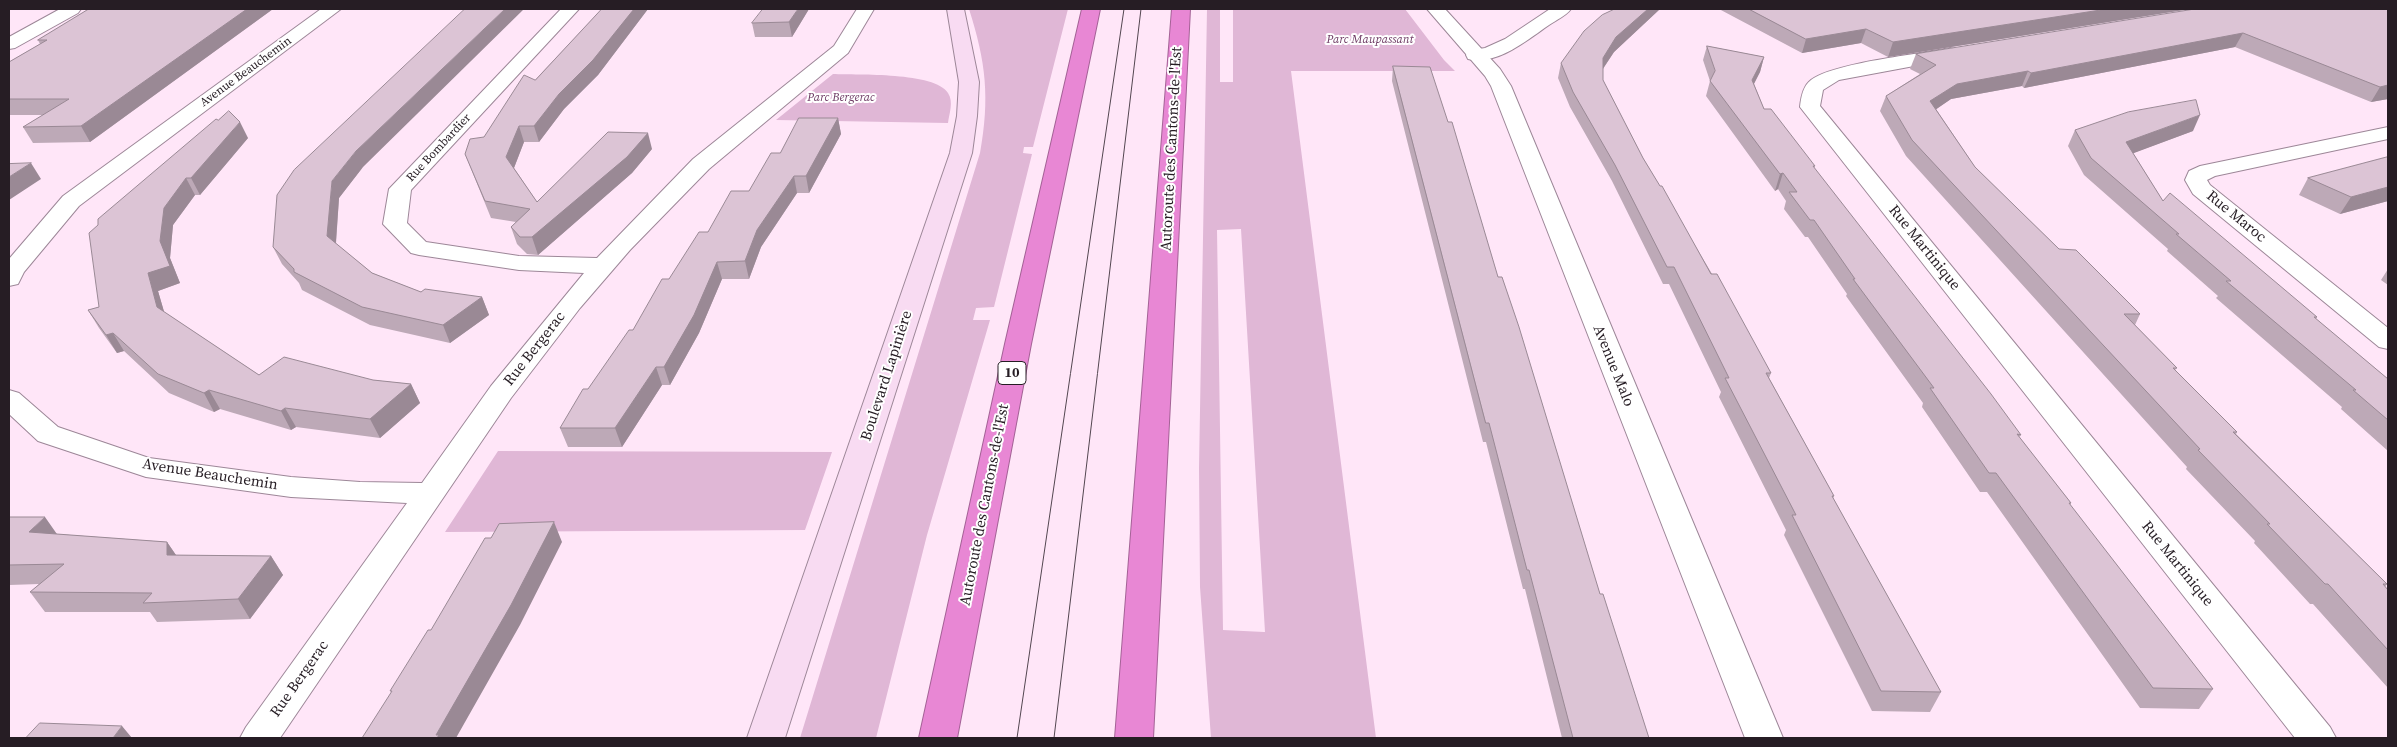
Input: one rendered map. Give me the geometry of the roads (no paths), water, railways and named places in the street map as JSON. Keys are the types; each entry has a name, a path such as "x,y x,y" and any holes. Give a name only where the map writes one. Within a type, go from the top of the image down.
{"highway":[{"name":"Autoroute des Cantons-de-l'Est","path":"938,738 1018,344 1091,9"},
{"name":"Autoroute des Cantons-de-l'Est","path":"1134,738 1181,9"},
{"path":"1138,694 1146,738"}],"main road":[{"name":"Boulevard Lapinière","path":"766,738 961,153 968,110 968,74 955,9"}],"street":[{"path":"9,44 72,9"},
{"name":"Avenue Beauchemin","path":"9,279 12,270 71,201 332,9"},
{"name":"Rue Bombardier","path":"570,9 400,189 395,224 419,248 519,263 603,266"},
{"name":"Rue Bergerac","path":"259,738 428,494 535,346 603,266 708,158 841,49 865,9"},
{"name":"Avenue Malo","path":"1436,9 1501,86 1764,738"},
{"path":"1475,54 1508,46 1546,17 1562,9"},
{"name":"Rue Martinique","path":"1976,50 1834,75 1818,83 1810,93 1810,107 2317,738"},
{"name":"Rue Maroc","path":"2388,133 2208,171 2197,176 2196,180 2201,189 2388,341"},
{"name":"Avenue Beauchemin","path":"9,399 48,434 146,467 291,487 428,494"}],"tram line":[{"path":"1017,738 1124,9"},
{"path":"1054,738 1141,9"}],"park label":[{"name":"Parc Maupassant","path":"1370,40"},
{"name":"Parc Bergerac","path":"841,98"}]}
